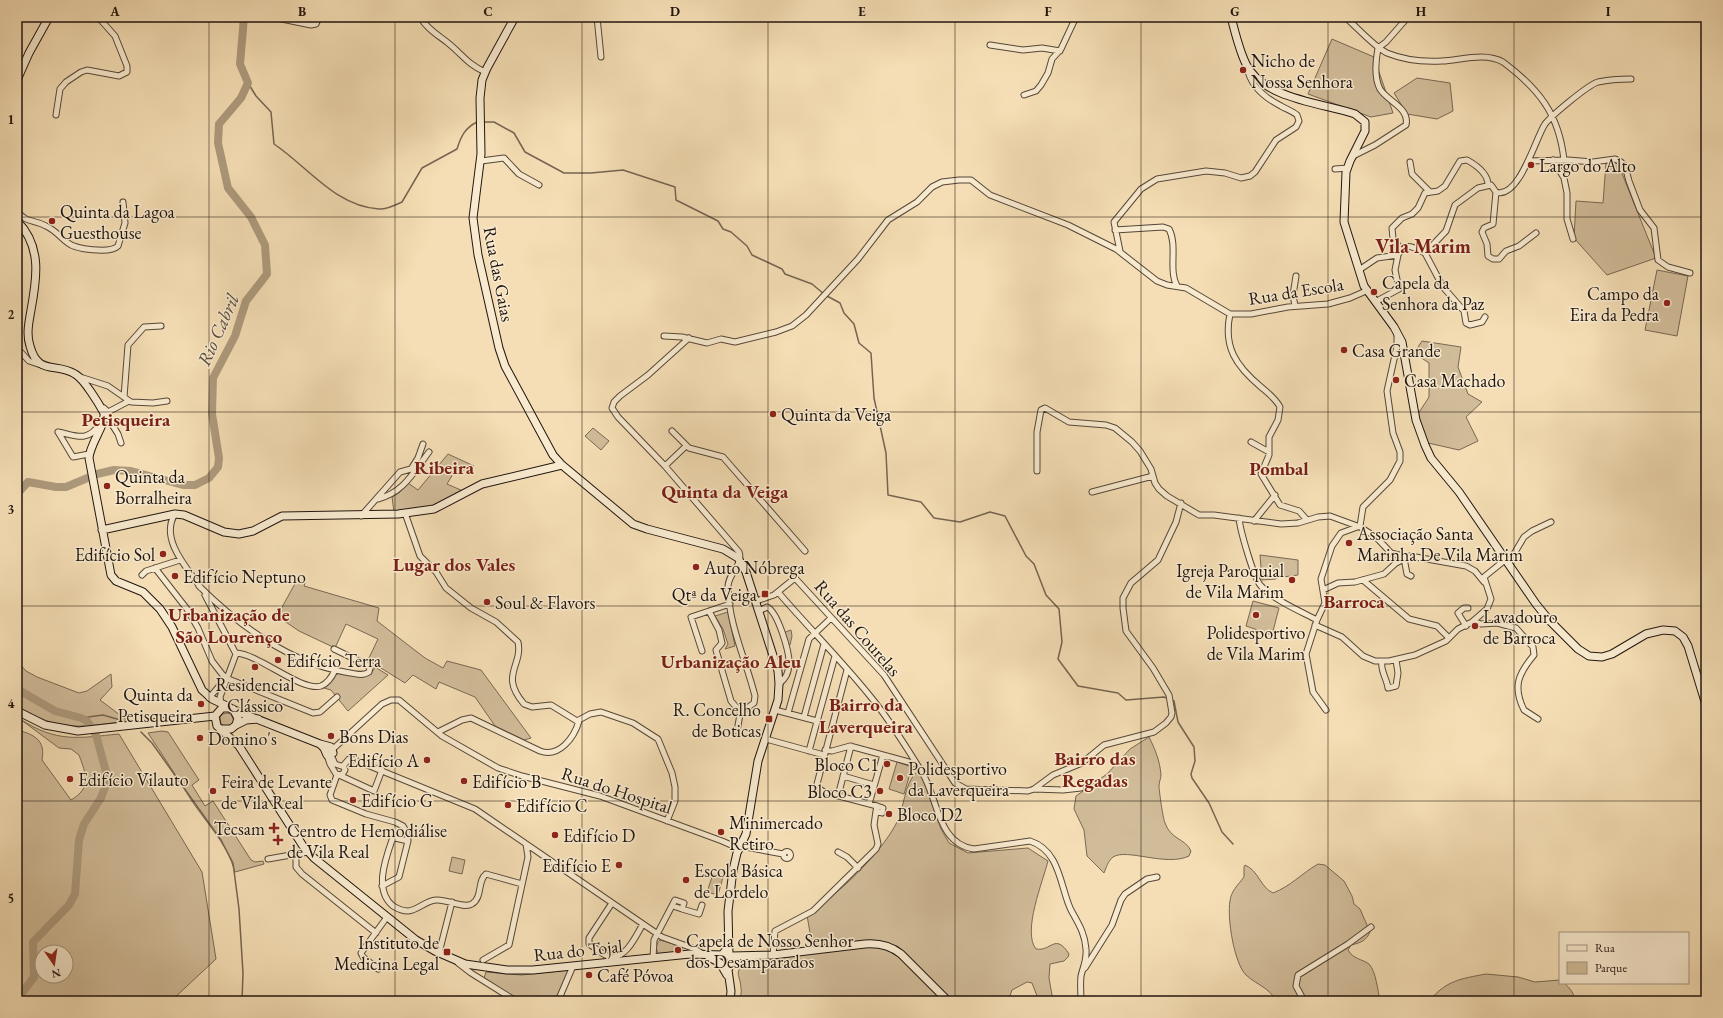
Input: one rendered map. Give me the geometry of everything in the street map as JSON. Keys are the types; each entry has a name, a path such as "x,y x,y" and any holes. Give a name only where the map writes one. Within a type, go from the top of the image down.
{"street":[{"path":"17,80 19,69 49,17"},
{"path":"59,17 69,17"},
{"path":"56,115 60,89 67,81 83,71 119,76 127,72 127,64 115,36 98,17"},
{"path":"272,17 311,25 316,24 319,17"},
{"path":"420,17 428,28 450,45 465,61 485,72"},
{"name":"Rua das Gaias","path":"515,17 485,72 481,91 481,161 474,211 474,229 499,348 509,375 553,455 562,466 622,516 636,526 714,546 735,556"},
{"path":"597,17 601,57"},
{"path":"1024,95 1034,92 1039,88 1048,73 1052,59 1060,51 1076,17"},
{"path":"1120,251 1114,224 1116,219 1138,192 1150,182 1160,178 1206,171 1225,173 1241,178 1247,177 1255,172 1276,140 1296,127 1299,121 1297,115 1273,102 1251,81 1231,17"},
{"path":"1345,17 1379,47 1395,56 1426,61 1480,58 1499,60 1545,100 1561,139 1564,160"},
{"path":"1352,156 1404,128 1407,124 1403,111 1382,91 1378,84 1376,70 1379,47 1386,42 1408,17"},
{"path":"990,45 1026,50 1044,48 1060,51"},
{"path":"1247,65 1259,81 1274,90 1352,113 1363,119 1366,129 1352,156 1348,168 1344,216 1366,290 1396,331 1403,345 1419,428 1428,451 1442,473 1463,497 1506,562 1549,620 1578,649 1586,655 1595,658 1609,655 1646,634 1663,630 1675,631 1683,637 1688,646 1706,705"},
{"path":"1496,192 1500,193 1513,185 1529,162 1543,128 1552,117 1593,84 1631,79"},
{"path":"481,161 504,158 519,174 539,185"},
{"path":"1529,162 1553,160 1593,162 1615,159 1623,163 1640,210 1654,228 1658,260 1665,266 1690,273"},
{"path":"1401,249 1393,239 1392,228 1402,218 1412,214 1418,207 1425,193 1438,191 1447,185 1459,162 1463,160 1470,162 1487,178 1488,185"},
{"path":"1553,160 1564,178 1567,193 1567,220 1573,239"},
{"path":"1410,162 1412,174 1430,192"},
{"path":"1335,169 1348,168"},
{"path":"664,336 689,338 707,343 721,339 735,342 776,332 799,322 858,259 888,220 917,202 932,187 952,180 971,180 990,195 1064,222 1120,251 1151,278 1163,284 1177,286 1192,291 1230,314 1228,335 1236,361 1244,372 1274,399 1280,408 1278,420 1268,439 1269,452 1261,474 1281,506 1299,511 1307,520"},
{"path":"1425,253 1446,231 1455,205 1478,188 1488,185 1493,187 1496,192 1493,224 1484,228 1482,232 1487,244 1488,256 1498,259 1506,251 1519,246 1536,233"},
{"path":"17,211 25,220 42,224 53,230 72,246 107,251 118,246 124,228 123,202"},
{"path":"17,222 30,239 35,253 36,282 28,336 33,355 38,362 45,366"},
{"path":"1115,230 1162,227 1169,229 1173,255 1174,280 1177,286"},
{"path":"1375,302 1398,289 1395,270 1398,254 1401,249 1409,246 1425,253 1443,287 1464,311 1466,323 1470,325 1479,323 1485,317"},
{"path":"1359,270 1377,258 1398,254"},
{"path":"1295,306 1293,294 1296,276"},
{"name":"Rua da Escola","path":"1230,314 1255,314 1295,306 1328,304 1350,298 1366,290"},
{"path":"124,396 126,361 129,344 144,327 162,326"},
{"path":"1360,527 1363,506 1390,480 1400,461 1400,452 1393,433 1387,391 1397,346 1396,331"},
{"path":"689,338 648,376 620,396 612,406 618,417 665,466 736,547 740,553 735,556"},
{"path":"17,348 29,362 68,371 79,377 108,386 129,401"},
{"path":"79,377 118,434 121,444"},
{"path":"97,403 108,412 129,401 153,403 167,401"},
{"path":"1037,471 1037,432 1041,410 1044,408 1070,422 1106,425 1115,428 1137,448 1150,467 1159,489 1201,516 1214,515 1288,524 1328,516 1360,527 1376,537 1391,553 1406,557 1428,558 1466,566 1475,571 1485,582"},
{"path":"89,457 73,457 58,432 81,436 91,434 102,422 103,412"},
{"path":"103,412 104,419 94,439 89,457 102,530 113,578 143,592 163,612 198,684 211,698 221,704 260,719 327,750 332,761 337,766 337,774 330,793 332,800 366,814 398,823 406,831 408,841 399,877 382,886"},
{"path":"672,431 686,446 723,457 805,551"},
{"path":"1251,442 1269,452"},
{"path":"361,516 400,472 411,468 418,458 423,444"},
{"path":"665,466 686,446"},
{"path":"377,499 392,495 400,489 429,452"},
{"path":"102,530 175,514 183,515 222,531 236,535 253,531 280,517 361,516 405,513 439,508 482,484 562,466"},
{"path":"1092,492 1136,482 1153,476"},
{"path":"1254,521 1275,496"},
{"path":"1034,789 1053,775 1082,763 1104,745 1154,732 1171,717 1171,701 1169,695 1153,668 1126,631 1123,598 1131,583 1158,560 1176,522 1181,503"},
{"path":"405,513 420,556 436,572 446,588 471,608 496,622 518,642 518,650 512,680 522,702 529,706 551,705 573,720 579,721"},
{"path":"175,514 172,522 172,537 180,560 211,604 227,640 236,653 236,659 226,678 211,698"},
{"path":"1238,518 1242,539 1259,585 1342,637 1363,656 1382,662 1396,660 1424,652 1449,638 1457,630 1473,621 1490,604 1491,599 1484,576 1506,562 1524,537 1550,522"},
{"path":"1326,710 1314,694 1311,674 1306,659 1316,622 1325,603 1322,578 1334,543 1342,532 1360,527"},
{"path":"730,1001 730,983 726,960 729,945 728,909 733,870 739,847 746,834 757,769 775,710 779,684 776,664 756,601 745,570 735,556"},
{"path":"709,610 721,636 722,643 716,650 730,697 734,706 742,709 752,705 755,698 736,634 730,604 728,580 734,570 735,556"},
{"path":"1406,557 1407,574 1411,576"},
{"path":"1323,590 1338,583 1363,580 1386,574 1395,564 1406,557"},
{"path":"142,575 144,572 180,560"},
{"path":"155,568 188,609 213,663 226,678 313,713 320,712 337,697"},
{"path":"734,570 745,570"},
{"name":"Rua das Courelas","path":"778,592 796,578 884,675 952,777 962,787 966,789 1005,791 1034,789 1063,790 1081,788"},
{"path":"1363,580 1409,619 1437,626 1449,638"},
{"path":"199,586 222,608 265,638 290,653 336,670 363,674 368,672 370,669 366,665 334,649"},
{"path":"756,601 778,592 876,704 924,776 947,834 953,841 966,848 984,849 1030,841 1035,843 1048,855 1060,874 1071,910 1082,929 1086,956 1083,972 1081,1001"},
{"path":"702,651 691,617 730,604"},
{"path":"759,611 767,607 774,612 788,652 789,663 787,675 779,684"},
{"path":"1466,626 1458,612 1464,608 1468,608"},
{"path":"788,713 808,640 831,618"},
{"path":"1473,621 1481,624 1497,623 1514,627 1533,647 1534,654 1520,675 1518,690 1524,710 1538,720"},
{"path":"804,717 824,644"},
{"path":"236,653 248,655 284,674 312,686 320,686 326,683 336,670"},
{"path":"809,750 835,656"},
{"path":"1382,662 1382,669 1386,677 1388,688 1394,688 1396,686 1398,676 1396,660"},
{"path":"773,954 775,931 813,911 878,847 874,828 876,809 869,804 824,792 817,786 817,780 824,752 847,670"},
{"path":"221,704 220,699 227,682 226,678"},
{"path":"211,698 219,727 239,746"},
{"name":"Rua do Hospital","path":"327,750 380,706 391,700 399,700 405,703 438,732 483,760 510,773 596,795 739,847 783,854"},
{"path":"17,711 35,721 55,728 86,730 216,715 222,708 231,708 237,714 235,726 239,746"},
{"path":"737,730 742,709"},
{"path":"775,710 817,721"},
{"path":"438,732 460,721 471,718 540,750 551,753 558,750 568,741 579,721 590,714 601,712 634,723 658,739 672,773 675,787 675,801 667,821"},
{"path":"179,719 204,721 228,730 246,720 260,719"},
{"path":"766,739 809,750 824,752 851,746 916,764"},
{"name":"Rua do Tojal","path":"239,746 308,852 319,864 420,942 457,961 517,971 703,954 726,960 746,956 862,944 883,945 901,954 948,1001"},
{"path":"838,796 851,746"},
{"path":"327,750 329,762 337,774 374,791 382,770"},
{"path":"869,804 883,755"},
{"path":"337,774 345,772 343,766 347,759 351,758 472,807 657,934 667,940 695,949 703,954"},
{"path":"337,766 343,766"},
{"path":"843,776 874,785"},
{"path":"408,841 397,838 392,840 382,879 382,886 389,902 401,910 412,910 433,900 466,905 474,902 478,896 483,877 486,874 522,884"},
{"path":"475,976 481,965 509,945 528,854 526,844"},
{"path":"268,859 308,852"},
{"path":"838,852 848,857 858,868"},
{"path":"296,855 296,865 302,874 376,933"},
{"path":"1083,972 1108,933 1121,900 1125,894 1147,879 1157,877"},
{"path":"653,958 653,943 673,906 674,900 684,903 682,909 700,914 702,905"},
{"path":"439,953 452,902"},
{"path":"612,903 589,938 589,944 608,956 614,956 625,952 643,924"},
{"path":"378,969 361,954 387,917"},
{"path":"1304,1001 1296,984 1299,974 1348,944 1371,927"},
{"path":"457,961 475,976 516,1001"},
{"path":"558,1001 573,966"}],"green space":[{"path":"1332,39 1374,57 1393,113 1371,117 1308,94"},
{"path":"1417,78 1450,83 1453,111 1437,119 1407,114 1394,93"},
{"path":"1617,161 1656,258 1607,275 1574,238 1576,201 1603,203 1606,163"},
{"name":"Campo da Eira da Pedra","path":"1657,270 1688,276 1677,336 1645,330"},
{"path":"1422,341 1461,347 1458,367 1468,394 1482,402 1466,417 1478,441 1459,450 1428,443 1418,414 1429,397 1429,363 1414,353"},
{"path":"593,428 609,441 601,450 585,436"},
{"path":"448,454 474,466 453,474 447,484 463,491 439,505 394,512 392,497 399,493 408,483 418,490"},
{"path":"17,459 21,483 17,507"},
{"path":"1260,555 1298,560 1298,575 1262,580"},
{"path":"297,580 305,583 304,586 379,608 377,621 425,658 443,668 447,661 481,670 531,738 524,740 495,726 475,697 439,682 436,689 413,675 405,683 368,660 378,639 346,624 335,648 299,631 274,614 281,609"},
{"path":"1253,601 1279,608 1272,635 1246,626"},
{"path":"728,612 735,646 725,649 728,644 723,629 715,616"},
{"path":"791,630 792,636 790,645 787,645 783,633"},
{"path":"17,661 26,671 37,677 79,693 87,691 111,674 112,687 100,700 128,721 97,725 71,726 46,721 32,715 17,706"},
{"path":"375,667 388,675 348,711 331,690 324,688 338,673 364,676 372,672"},
{"path":"227,713 231,714 234,721 229,726 225,726 221,724 220,717"},
{"path":"20,719 45,732 68,737 91,737 119,734 202,872 216,959 171,1001 17,1001 17,736 21,731 32,735 39,741 43,754 42,760 71,800 82,791 86,780 84,768 79,755 71,749 59,748"},
{"path":"162,731 168,732 199,780 192,785 205,806 213,801 251,860 255,862 263,861 264,864 235,872 227,851 221,841 194,805 148,733"},
{"path":"1149,737 1160,765 1161,775 1159,789 1165,823 1171,833 1191,851 1189,856 1169,860 1119,855 1111,859 1104,873 1087,856 1084,830 1074,809 1076,796 1107,774 1130,749"},
{"name":"Polidesportivo da Laverqueira","path":"897,762 912,767 904,794 889,789"},
{"path":"918,771 921,774 941,829 949,843 968,853 1028,848 1048,861 1038,893 1031,931 1032,941 1036,949 1046,948 1053,944 1060,944 1069,954 1064,961 1050,964 1049,978 1053,1001 1039,1001 1032,983 1027,982 1012,990 1008,1001 952,1001 894,947 815,948 812,945 807,915 843,886 879,849 899,818 907,789 913,776"},
{"path":"452,857 465,860 462,874 449,871"},
{"path":"1318,864 1325,865 1344,881 1352,896 1354,904 1360,909 1370,932 1365,940 1351,945 1348,950 1352,955 1369,964 1371,967 1375,976 1380,1001 1276,1001 1267,990 1246,975 1238,961 1232,940 1229,909 1232,894 1244,877 1245,865 1253,871 1265,887 1273,893 1285,887"},
{"path":"713,874 723,877 718,895 707,892"},
{"path":"660,940 683,947 682,953 659,954 656,947"},
{"path":"866,946 883,948 897,955 944,1001 740,1001 741,990 738,973 740,968 749,962"},
{"path":"569,970 556,1001 520,1001 484,978 486,972 521,975"},
{"path":"1486,974 1518,977 1535,982 1559,980 1559,984 1565,984 1568,987 1574,996 1575,1001 1429,1001 1448,985 1469,977"}],"waterway":[{"name":"Rio Cabril","path":"17,494 28,482 56,487 66,487 97,474 114,470 131,471 183,485 195,485 209,478 218,467 219,458 212,414 213,378 235,336 246,301 267,274 265,245 251,217 228,188 218,143 219,124 241,98 248,83 240,64 244,17"},
{"path":"248,83 256,96 271,112 274,144 323,184 349,201 363,207 385,209 402,202 422,168 457,149 464,133 469,127 477,122"},
{"path":"483,122 494,122 514,133 525,152 564,173 591,173 623,170 675,187 676,200 718,221 723,229 731,232 747,246 752,255 782,269 785,274 812,284 824,294"},
{"path":"827,296 840,303 844,313 854,324 859,343 871,353 874,398 886,453 888,495 921,502 934,518 960,522 990,512 1005,516 1026,556 1034,564 1046,595 1059,609 1062,642 1058,659 1078,686 1118,693 1126,700 1164,697 1174,701 1178,722 1194,747 1195,761 1191,774 1192,778 1209,803 1222,832 1233,844"},
{"name":"Rio Cabril","path":"17,689 55,711 87,721 96,735 108,779 101,798 84,824 79,840 75,894 69,905 33,942 34,977 17,1000"},
{"path":"81,718 103,715 124,721"},
{"path":"141,732 152,743 221,840 233,863 239,909 243,973 242,1001"}],"place":[{"name":"Nicho de Nossa Senhora","path":"1243,70"},
{"name":"Largo do Alto","path":"1531,165"},
{"name":"Quinta da Lagoa Guesthouse","path":"52,221"},
{"name":"Capela da Senhora da Paz","path":"1374,292"},
{"name":"Campo da Eira da Pedra","path":"1667,303"},
{"name":"Casa Grande","path":"1344,350"},
{"name":"Casa Machado","path":"1396,380"},
{"name":"Quinta da Veiga","path":"773,414"},
{"name":"Quinta da Borralheira","path":"107,486"},
{"name":"Associação Santa Marinha De Vila Marim","path":"1349,543"},
{"name":"Edifício Sol","path":"163,554"},
{"name":"Auto Nóbrega","path":"696,567"},
{"name":"Edifício Neptuno","path":"175,576"},
{"name":"Igreja Paroquial de Vila Marim","path":"1292,580"},
{"name":"Qtª da Veiga","path":"765,594"},
{"name":"Soul & Flavors","path":"487,602"},
{"name":"Polidesportivo de Vila Marim","path":"1256,615"},
{"name":"Lavadouro de Barroca","path":"1475,626"},
{"name":"Edifício Terra","path":"278,660"},
{"name":"Residencial Clássico","path":"255,667"},
{"name":"Quinta da Petisqueira","path":"201,704"},
{"name":"R. Concelho de Boticas","path":"769,719"},
{"name":"Bons Dias","path":"331,736"},
{"name":"Domino's","path":"200,738"},
{"name":"Edifício A","path":"427,760"},
{"name":"Bloco C1","path":"887,764"},
{"name":"Polidesportivo da Laverqueira","path":"900,778"},
{"name":"Edifício Vilauto","path":"70,779"},
{"name":"Edifício B","path":"464,781"},
{"name":"Feira de Levante de Vila Real","path":"213,791"},
{"name":"Bloco C3","path":"880,791"},
{"name":"Edifício G","path":"353,800"},
{"name":"Edifício C","path":"508,805"},
{"name":"Bloco D2","path":"889,814"},
{"name":"Tecsam","path":"274,828"},
{"name":"Minimercado Retiro","path":"721,832"},
{"name":"Edifício D","path":"555,835"},
{"name":"Centro de Hemodiálise de Vila Real","path":"278,840"},
{"name":"Edifício E","path":"619,865"},
{"name":"Escola Básica de Lordelo","path":"686,880"},
{"name":"Capela de Nosso Senhor dos Desamparados","path":"678,950"},
{"name":"Instituto de Medicina Legal","path":"447,952"},
{"name":"Café Póvoa","path":"589,975"}],"district":[{"name":"Vila Marim","path":"1423,246"},
{"name":"Petisqueira","path":"126,419"},
{"name":"Ribeira","path":"444,467"},
{"name":"Pombal","path":"1279,468"},
{"name":"Quinta da Veiga","path":"725,491"},
{"name":"Lugar dos Vales","path":"454,564"},
{"name":"Barroca","path":"1354,601"},
{"name":"Urbanização de São Lourenço","path":"229,625"},
{"name":"Urbanização Aleu","path":"731,661"},
{"name":"Bairro da Laverqueira","path":"866,715"},
{"name":"Bairro das Regadas","path":"1095,769"}]}
